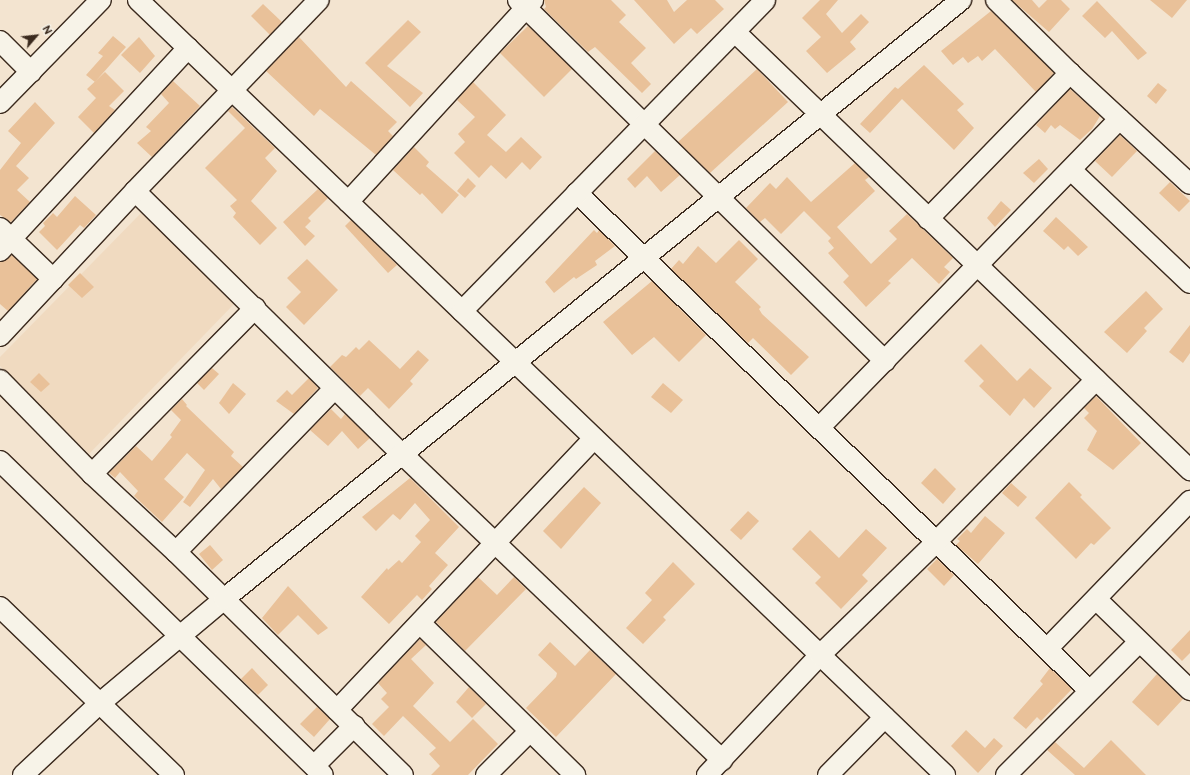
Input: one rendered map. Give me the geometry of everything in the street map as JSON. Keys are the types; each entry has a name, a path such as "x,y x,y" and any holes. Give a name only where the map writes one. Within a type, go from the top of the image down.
{"street":[{"path":"0,103 102,0"},
{"path":"138,0 945,775"},
{"path":"0,336 135,191 319,0"},
{"path":"462,311 765,0"},
{"path":"23,775 99,704 224,599 961,0"},
{"path":"996,0 1070,73 1190,184"},
{"path":"348,202 525,3 644,125 885,362"},
{"path":"735,32 1190,470"},
{"path":"0,41 31,72"},
{"path":"53,279 4,239 188,48"},
{"path":"928,219 1070,73"},
{"path":"819,428 885,362 1120,119"},
{"path":"1071,170 1187,274"},
{"path":"135,191 402,454 722,760"},
{"path":"577,193 645,257 1089,690"},
{"path":"92,474 255,308"},
{"path":"0,380 92,474 176,552 403,775"},
{"path":"707,775 820,655 936,542 1096,380"},
{"path":"176,552 335,388"},
{"path":"337,710 421,624 594,438"},
{"path":"0,460 318,770 354,726"},
{"path":"1047,649 1190,502"},
{"path":"1096,599 1190,690"},
{"path":"0,607 174,775"},
{"path":"421,624 575,775"},
{"path":"1006,775 1089,690 1139,642"},
{"path":"828,775 885,717"},
{"path":"486,775 530,731"}],"shaded area":[{"path":"142,212 235,303 89,454 0,366 0,357"}],"building":[{"path":"544,0 611,0 626,15 619,22 646,48 631,63 651,84 642,93 595,47 588,52 544,9 546,7"},
{"path":"634,0 667,0 674,12 687,0 715,0 724,9 697,34 691,28 674,44"},
{"path":"820,0 838,0 826,14 842,33 861,14 869,22 850,42 856,49 827,73 806,51 821,37 802,18"},
{"path":"1012,0 1032,0 1039,8 1047,0 1061,0 1070,9 1049,32"},
{"path":"1150,0 1187,0 1172,18"},
{"path":"1097,1 1147,53 1138,60 1112,31 1105,38 1082,16"},
{"path":"263,4 282,22 270,35 251,16"},
{"path":"991,11 1054,73 1036,92 995,49 982,61 978,56 968,63 963,57 953,65 941,51"},
{"path":"408,20 421,32 387,66 423,93 410,107 365,63"},
{"path":"528,26 572,69 544,97 500,53"},
{"path":"113,36 126,47 95,82 86,75 103,56 98,53"},
{"path":"139,37 155,56 140,73 121,55"},
{"path":"299,37 346,87 351,81 397,122 388,131 393,136 376,155 320,109 314,116 266,71"},
{"path":"924,65 964,104 957,110 974,128 954,150 902,99 870,133 860,124 895,87 898,89"},
{"path":"757,69 788,102 710,173 678,142"},
{"path":"105,72 124,91 109,106 115,110 94,133 78,117 96,98 87,89"},
{"path":"173,81 200,106 152,157 137,143 151,131 146,127 169,103 161,94"},
{"path":"473,82 506,115 487,135 506,152 521,137 542,157 530,170 522,162 506,179 491,165 479,178 454,153 465,142 458,134 475,117 457,100"},
{"path":"1158,83 1167,90 1156,104 1147,96"},
{"path":"1070,89 1100,116 1092,129 1080,140 1060,125 1055,129 1051,125 1045,133 1036,125"},
{"path":"35,102 55,123 16,166 29,178 17,190 30,202 11,222 0,215 0,170 21,143 8,131"},
{"path":"232,107 275,148 265,158 277,171 251,201 277,228 260,245 233,217 236,213 230,206 237,200 205,168 245,128 228,111"},
{"path":"1120,135 1137,151 1112,177 1095,161"},
{"path":"414,147 429,162 426,166 459,195 442,214 422,193 420,195 393,170"},
{"path":"655,151 680,175 661,192 647,176 635,188 627,179"},
{"path":"1039,159 1048,169 1034,183 1023,173"},
{"path":"855,163 869,177 865,180 875,191 837,227 871,264 897,239 889,231 907,214 953,258 944,267 950,272 939,284 912,258 888,281 891,283 866,307 843,282 849,276 828,253 834,248 828,241 831,238 804,211 781,234 765,218 760,222 746,208 770,183 776,189 787,177 811,202"},
{"path":"468,178 476,186 465,198 457,191"},
{"path":"1170,182 1190,201 1179,212 1159,193"},
{"path":"318,189 328,198 308,218 311,221 305,227 315,236 305,246 283,222"},
{"path":"75,196 96,215 84,228 80,225 57,250 39,232 45,226 43,223 53,213 57,217"},
{"path":"1001,201 1011,210 995,227 987,218"},
{"path":"1056,217 1088,247 1078,256 1068,246 1064,250 1043,231"},
{"path":"351,220 397,265 388,273 345,226"},
{"path":"594,230 597,233 599,230 615,246 595,261 597,265 576,279 574,277 554,293 545,282"},
{"path":"739,240 758,259 735,282 761,307 759,309 762,314 809,357 791,375 753,338 748,343 671,269 679,260 683,264 698,246 716,263"},
{"path":"12,255 37,279 8,311 0,304 0,262"},
{"path":"307,259 338,290 304,325 286,307 301,292 287,278"},
{"path":"80,273 94,287 82,298 68,285"},
{"path":"652,281 706,335 679,362 654,337 632,355 603,322"},
{"path":"1146,291 1163,309 1144,328 1147,331 1127,353 1104,332"},
{"path":"1190,325 1190,353 1183,363 1169,352"},
{"path":"369,340 400,369 418,350 429,360 410,381 413,384 389,409 368,388 360,396 330,367 342,355 346,357 356,347 359,350"},
{"path":"981,344 1017,381 1030,368 1052,388 1034,408 1024,398 1010,416 979,386 984,381 964,361"},
{"path":"212,368 219,374 204,390 197,383"},
{"path":"39,373 50,384 41,392 30,382"},
{"path":"309,378 318,388 294,414 276,401 287,390 292,395"},
{"path":"233,383 246,394 229,414 219,403"},
{"path":"663,383 683,400 671,413 651,397"},
{"path":"1096,396 1141,443 1113,470 1087,450 1097,431 1084,418 1089,413 1084,408"},
{"path":"182,399 187,405 186,406 234,452 231,456 243,467 221,489 213,479 190,507 183,502 205,470 187,453 164,479 184,497 162,522 134,496 138,491 120,472 115,478 109,473 136,446 152,461 172,437 170,435 181,420 171,410"},
{"path":"331,409 341,419 345,414 370,438 358,449 342,431 328,446 310,430"},
{"path":"935,468 956,489 943,504 921,483"},
{"path":"410,478 459,527 435,553 448,565 429,586 432,589 422,600 417,595 389,624 361,597 387,568 388,570 399,560 402,563 421,542 415,536 430,520 415,503 400,520 393,514 376,531 362,517"},
{"path":"1069,482 1082,495 1080,497 1111,528 1094,545 1091,543 1076,559 1035,518"},
{"path":"1011,483 1027,497 1018,507 1002,493"},
{"path":"584,487 601,503 561,549 543,531"},
{"path":"748,511 759,521 741,540 730,530"},
{"path":"985,516 1005,533 978,564 956,545 960,541 957,539 967,529 971,533"},
{"path":"866,529 887,548 862,575 868,581 841,609 815,583 821,577 792,549 810,530 839,558"},
{"path":"210,545 223,560 212,570 199,554"},
{"path":"937,559 954,575 944,586 927,569"},
{"path":"673,562 695,584 663,617 666,620 643,644 626,628 652,600 645,593"},
{"path":"478,577 497,595 514,577 526,589 465,651 436,622"},
{"path":"288,586 328,628 318,635 298,615 278,635 262,618"},
{"path":"1190,630 1190,653 1182,661 1171,650"},
{"path":"420,639 426,645 411,659 434,683 413,706 450,742 473,719 498,744 468,775 431,775 440,766 429,754 436,748 403,716 384,736 372,724 389,707 381,699 387,693 378,683"},
{"path":"550,642 575,666 590,650 616,674 556,737 526,708 556,677 557,673 538,655"},
{"path":"252,668 268,685 258,695 241,679"},
{"path":"1050,668 1072,689 1041,721 1037,717 1026,729 1013,718 1043,684 1040,681"},
{"path":"1157,674 1183,699 1158,726 1132,702"},
{"path":"469,687 486,704 472,718 456,702"},
{"path":"317,707 330,719 314,737 300,724"},
{"path":"966,730 985,748 994,738 1003,746 978,773 951,746"},
{"path":"1111,740 1146,775 1075,775 1047,750 1055,742 1084,768"}]}
